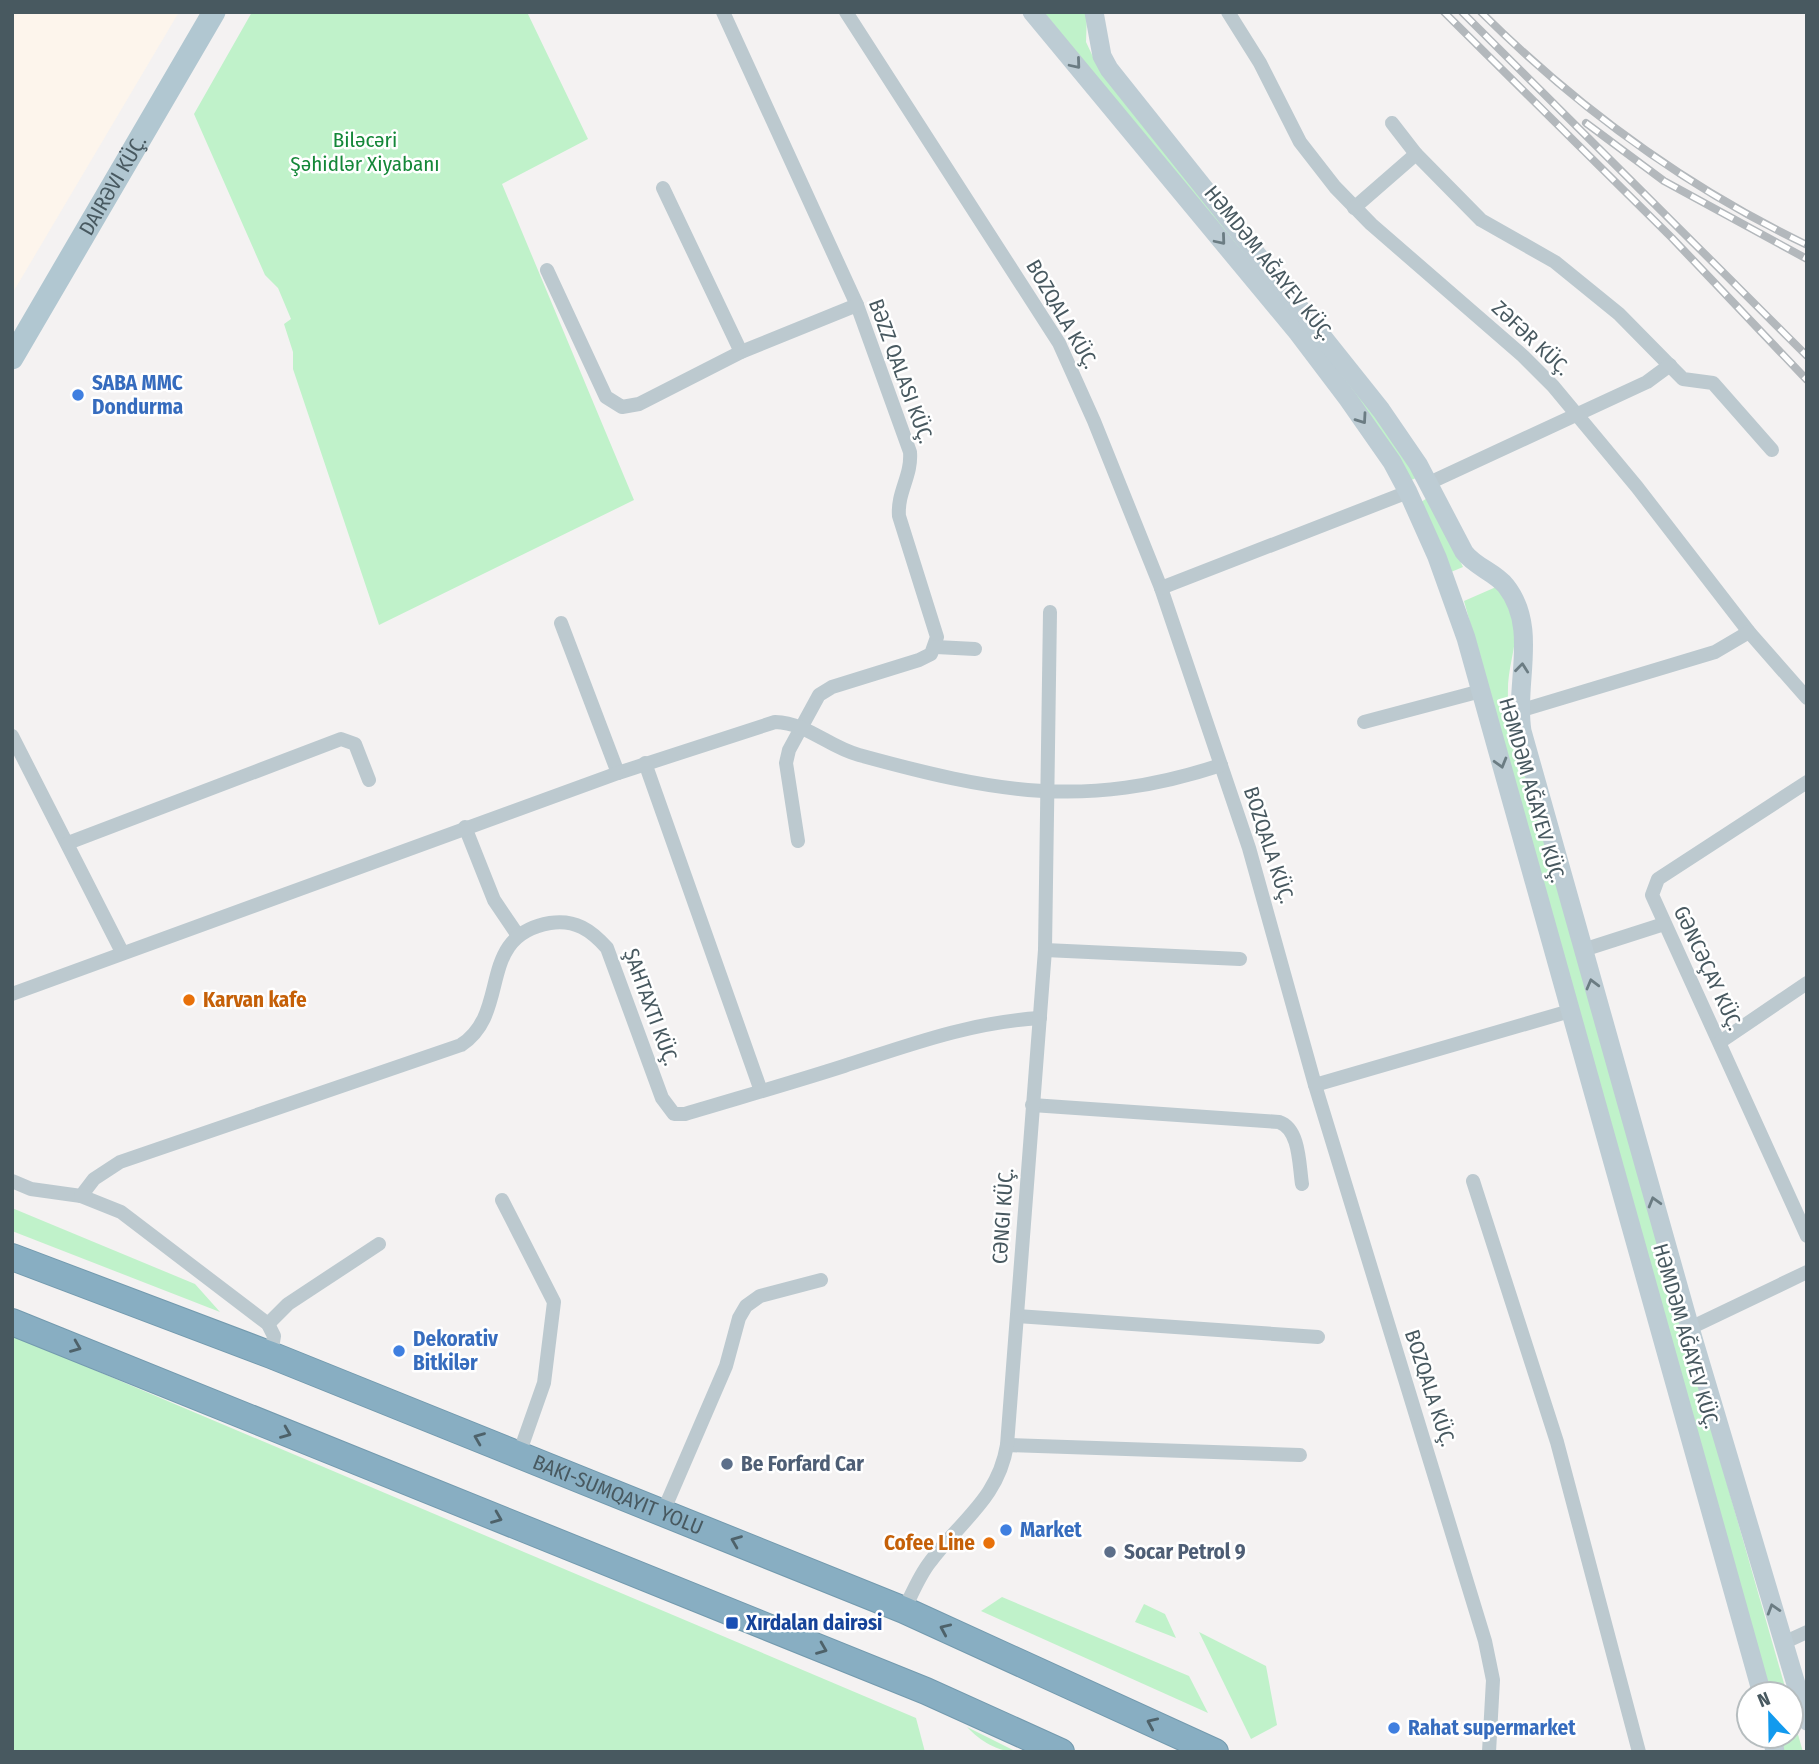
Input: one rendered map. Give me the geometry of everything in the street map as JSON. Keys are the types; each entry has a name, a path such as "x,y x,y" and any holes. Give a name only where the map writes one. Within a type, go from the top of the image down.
{"highway":[{"path":"12,1257 271,1355 904,1610 1214,1752"},
{"path":"12,1322 926,1691 1061,1752"}],"main road":[{"name":"DAIRƏVI KÜÇ.","path":"12,358 214,12"}],"street":[{"path":"723,12 857,305 910,452 909,475 898,503 899,516 937,637 936,647"},
{"name":"BOZQALA KÜÇ.","path":"846,12 1059,343 1094,421 1161,588 1270,917 1315,1085 1485,1641 1493,1679 1489,1752"},
{"name":"HƏMDƏM AĞAYEV KÜÇ.","path":"1032,12 1298,333 1363,420 1408,492 1452,594 1481,691 1758,1680"},
{"path":"1094,12 1102,56 1109,69 1361,383 1429,482 1464,552 1507,587 1521,615 1524,647 1519,710 1583,950 1690,1328 1783,1643 1800,1674 1807,1721"},
{"name":"ZƏFƏR KÜÇ.","path":"1228,12 1260,62 1300,142 1354,208 1523,356 1576,413 1749,632 1807,698"},
{"path":"1392,123 1416,153 1481,220 1555,262 1619,314 1683,379 1713,383 1772,450"},
{"path":"1354,208 1416,153"},
{"path":"663,188 741,352"},
{"path":"547,270 606,397 622,407 639,404 741,352 857,305"},
{"path":"1161,588 1408,492 1647,382 1670,365"},
{"name":"CƏNGI KÜÇ.","path":"904,1610 929,1562 981,1504 998,1480 1007,1445 1045,950 1050,612"},
{"path":"561,623 618,773"},
{"path":"1519,710 1715,652 1749,632"},
{"path":"799,841 786,763 801,725 826,690 919,660 936,647 975,649"},
{"path":"1364,722 1481,691"},
{"path":"12,994 465,827 757,725 775,722 801,725 851,753 994,787 1047,793 1081,793 1140,785 1221,765"},
{"path":"12,736 122,952"},
{"path":"68,843 341,739 355,744 369,780"},
{"path":"645,763 761,1091"},
{"name":"GƏNCƏÇAY KÜÇ.","path":"1807,782 1658,879 1652,895 1807,1236"},
{"path":"465,827 494,900 517,934"},
{"path":"81,1196 94,1179 120,1163 461,1045 476,1035 483,1024 508,946 517,934 539,925 559,922 580,926 593,932 607,948 662,1098 674,1114 685,1114 926,1038 985,1024 1040,1018"},
{"path":"1583,950 1664,924"},
{"path":"1045,950 1240,959"},
{"path":"1720,1042 1807,983"},
{"path":"1315,1085 1570,1011"},
{"path":"1032,1105 1287,1124 1293,1134 1302,1184"},
{"path":"12,1181 31,1189 81,1196 121,1212 268,1324 274,1336 271,1355"},
{"path":"1473,1181 1557,1441 1639,1752"},
{"path":"502,1200 554,1302 544,1384 519,1454"},
{"path":"268,1324 288,1304 379,1244"},
{"path":"1690,1328 1807,1272"},
{"path":"663,1511 726,1366 738,1318 746,1306 760,1296 821,1280"},
{"path":"1017,1316 1318,1337"},
{"path":"1007,1445 1300,1455"},
{"path":"1783,1643 1807,1632"}],"shaded area":[{"path":"12,12 179,12 12,294"}],"green space":[{"name":"Biləcəri Şəhidlər Xiyabanı","path":"252,12 527,12 588,139 502,184 634,500 379,625 293,369 293,352 284,324 291,319 278,288 265,275 194,114"},
{"path":"1044,12 1087,12 1086,42 1094,59 1295,307 1419,477 1411,480"},
{"path":"1429,497 1463,567 1451,572 1421,502"},
{"path":"1496,587 1513,616 1515,641 1508,697 1515,741 1783,1680 1766,1680 1464,601"},
{"path":"12,1208 195,1284 220,1312 12,1231"},
{"path":"12,1335 916,1718 925,1752 12,1752"},
{"path":"1002,1597 1189,1676 1208,1713 981,1611"},
{"path":"1144,1604 1165,1614 1176,1638 1135,1622"},
{"path":"1199,1632 1266,1666 1277,1725 1251,1739"},
{"path":"967,1727 1017,1752 990,1745"},
{"path":"1784,1750 1803,1752 1784,1752"}],"railway":[{"path":"1444,12 1672,238 1807,380"},
{"path":"1462,12 1807,356"},
{"path":"1481,12 1556,81 1634,142 1718,197 1807,245"},
{"path":"1586,123 1664,181 1807,259"}],"place":[{"name":"SABA MMC Dondurma","path":"78,395"},
{"name":"Karvan kafe","path":"189,1000"},
{"name":"Dekorativ Bitkilər","path":"399,1351"},
{"name":"Be Forfard Car","path":"727,1464"},
{"name":"Market","path":"1006,1530"},
{"name":"Cofee Line","path":"989,1543"},
{"name":"Socar Petrol 9","path":"1110,1552"},
{"name":"Xırdalan dairəsi","path":"732,1623"},
{"name":"Rahat supermarket","path":"1394,1728"}]}
